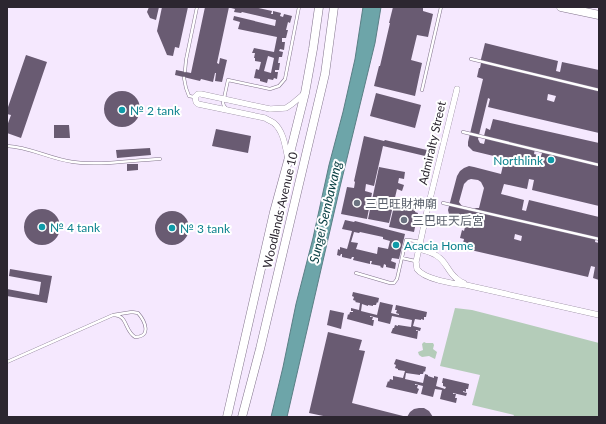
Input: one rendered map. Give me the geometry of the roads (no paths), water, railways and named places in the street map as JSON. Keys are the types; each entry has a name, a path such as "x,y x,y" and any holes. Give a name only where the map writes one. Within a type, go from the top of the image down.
{"main road":[{"name":"Woodlands Avenue 10","path":"227,417 274,212 305,93 319,7"},
{"name":"Woodlands Avenue 10","path":"242,417 258,357 325,74 334,7"},
{"path":"561,7 599,15"}],"street":[{"name":"Admiralty Street","path":"416,262 456,90"},
{"path":"288,161 284,139 274,124 265,118 198,104 195,97 198,94 201,94 270,109 286,108 305,93"},
{"path":"419,249 431,252 438,256 444,261 455,278 466,285"},
{"path":"416,262 417,269 423,275 454,284 466,285 599,315"}],"lane":[{"path":"185,71 197,7"},
{"path":"229,110 223,104 228,80 270,89 279,86 283,82 299,7"},
{"path":"422,90 441,7"},
{"path":"471,60 599,90"},
{"path":"184,78 189,96 195,97"},
{"path":"463,132 599,165"},
{"path":"7,146 25,148 58,160 81,163 160,159"},
{"path":"443,203 599,239"},
{"path":"356,273 394,283 397,279 406,240 421,242"},
{"path":"402,258 416,262"},
{"path":"7,362 113,315 132,312 138,313 146,326 145,332 141,336 135,337 130,333 119,315 113,315"}],"water":[{"name":"Sungei Sembawang","path":"363,7 381,7 375,43 287,417 271,417 296,304 355,59"}],"place":[{"name":"№ 2 tank","path":"122,110"},
{"name":"Northlink","path":"551,160"},
{"name":"三巴旺財神廟","path":"357,203"},
{"name":"三巴旺天后宮","path":"404,220"},
{"name":"№ 4 tank","path":"42,227"},
{"name":"№ 3 tank","path":"172,228"},
{"name":"Acacia Home","path":"396,245"}]}
